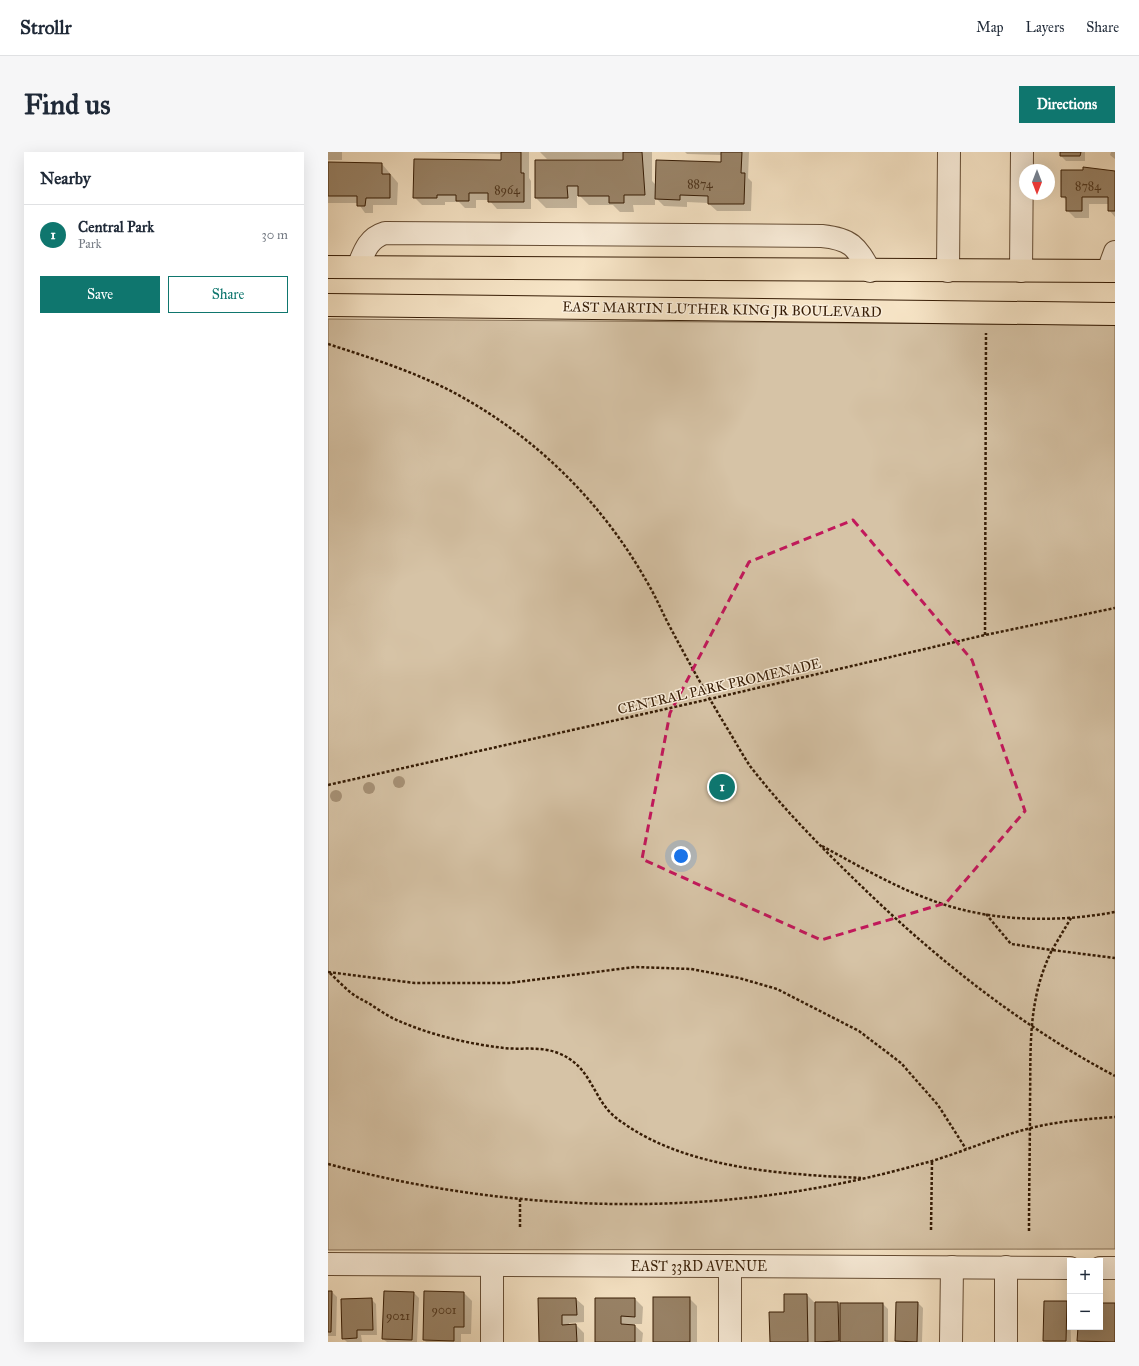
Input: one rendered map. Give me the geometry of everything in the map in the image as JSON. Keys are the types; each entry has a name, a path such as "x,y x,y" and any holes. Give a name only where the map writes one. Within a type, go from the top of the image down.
{"main road":[{"path":"328,267 1021,271 1113,265"},
{"name":"EAST MARTIN LUTHER KING JR BOULEVARD","path":"328,305 1115,314"}],"street":[{"path":"948,271 949,152"},
{"path":"1021,271 1022,152"},
{"path":"358,268 369,242 376,236 393,233 822,236 839,238 850,243 858,250 870,271"},
{"name":"EAST 33RD AVENUE","path":"328,1264 1067,1268"},
{"path":"492,1265 492,1342"},
{"path":"730,1266 730,1342"},
{"path":"952,1267 952,1342"},
{"path":"1006,1267 1006,1342"},
{"path":"1103,1268 1115,1268"}],"path":[{"path":"985,634 987,326"},
{"path":"328,344 393,366 446,389 495,417 556,465 598,509 624,545 647,582 710,699 749,764 818,844 889,913 941,959 1031,1027 1115,1076"},
{"name":"CENTRAL PARK PROMENADE","path":"328,785 710,699 985,634 1115,608"},
{"path":"818,844 931,900 970,912 1018,917 1071,918 1115,912"},
{"path":"986,914 1011,944 1115,958"},
{"path":"1029,1231 1031,1027 1036,992 1042,971 1052,950 1071,918"},
{"path":"328,972 415,983 509,983 635,967 691,969 739,978 777,989 859,1031 901,1064 938,1105 966,1149"},
{"path":"328,972 350,993 398,1021 470,1042 505,1048 541,1048 558,1053 574,1062 588,1077 614,1116 638,1134 672,1148 713,1161 754,1170 796,1175 866,1178"},
{"path":"328,1164 360,1173 449,1190 520,1199 574,1203 698,1202 750,1198 806,1190 866,1178 932,1161 1030,1128 1061,1122 1115,1117"},
{"path":"931,1230 932,1161"},
{"path":"520,1199 520,1228"}],"highlighted area":[{"path":"853,520 972,660 1025,811 946,903 821,940 642,859 670,713 749,562"}],"shaded area":[{"path":"328,319 1115,325 1115,1249 328,1250"}],"building":[{"path":"501,152 521,152 521,173 524,173 524,202 488,202 488,193 469,193 469,201 456,201 456,195 437,195 437,198 413,198 414,159 501,160"},
{"path":"623,152 642,152 645,195 624,195 624,203 609,203 609,196 578,196 578,186 567,186 568,198 535,198 535,160 623,160"},
{"path":"721,152 742,152 741,173 745,173 744,204 708,204 708,196 680,195 680,200 655,199 656,160 721,162"},
{"path":"1060,152 1081,152 1080,156 1060,156"},
{"path":"328,162 382,163 382,174 390,174 390,198 366,198 365,206 357,206 357,196 328,196"},
{"path":"1083,167 1115,171 1115,211 1108,211 1108,197 1082,197 1082,211 1066,211 1066,197 1061,197 1061,170 1083,170"},
{"path":"328,1291 332,1291 331,1332 328,1332"},
{"path":"384,1291 414,1292 412,1340 382,1339"},
{"path":"424,1291 464,1292 464,1327 454,1327 454,1341 423,1340"},
{"path":"784,1294 807,1294 808,1342 770,1342 769,1312 784,1312"},
{"path":"653,1297 690,1297 690,1342 653,1342"},
{"path":"372,1298 373,1330 357,1330 357,1338 342,1339 341,1299"},
{"path":"538,1298 576,1298 577,1315 562,1315 562,1325 576,1324 577,1342 539,1342"},
{"path":"595,1298 635,1298 635,1317 621,1316 621,1324 635,1325 635,1342 595,1342"},
{"path":"1044,1301 1067,1301 1066,1341 1043,1341"},
{"path":"815,1302 838,1302 839,1341 815,1342"},
{"path":"896,1302 918,1302 917,1342 895,1341"},
{"path":"840,1303 883,1303 883,1342 840,1342"},
{"path":"1103,1303 1115,1303 1115,1342 1077,1341 1078,1330 1103,1330"}],"place":[{"name":"Central Park","path":"722,787"}]}
